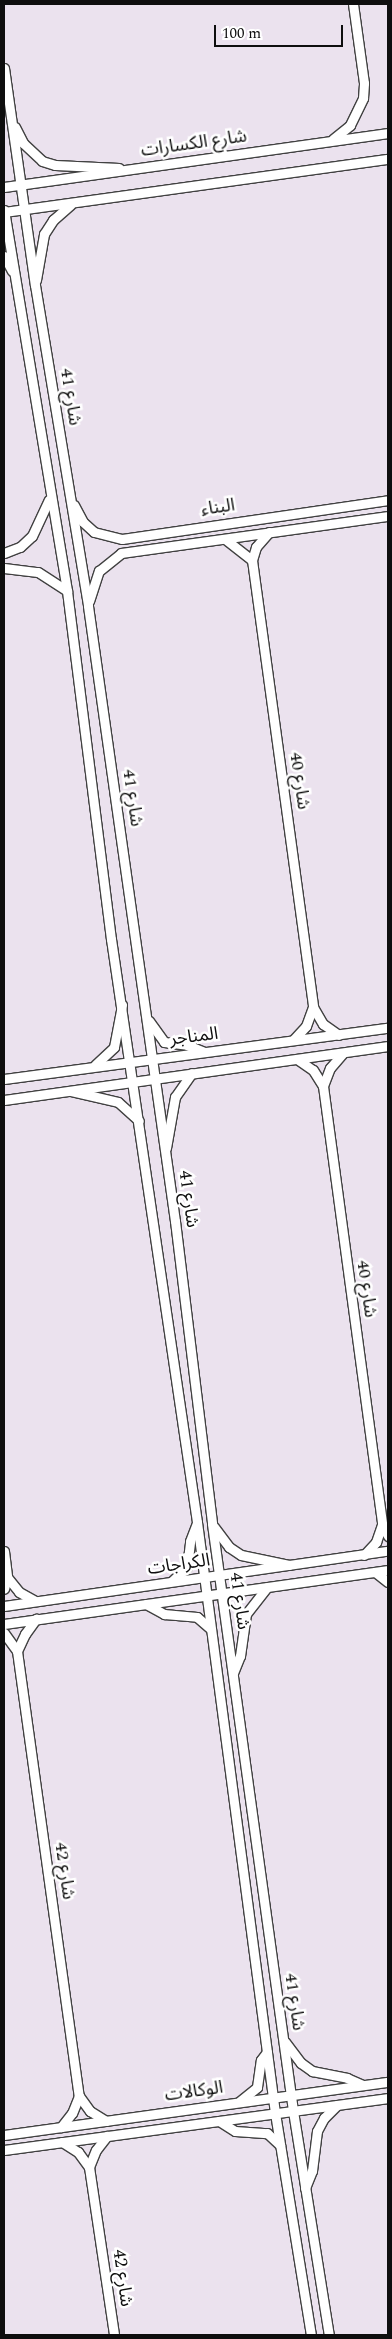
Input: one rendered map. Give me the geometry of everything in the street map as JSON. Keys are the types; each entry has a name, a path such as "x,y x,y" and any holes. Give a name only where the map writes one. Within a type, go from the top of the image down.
{"street":[{"path":"327,142 350,125 363,98 364,83 353,4"},
{"name":"شارع 41","path":"4,68 35,285 88,606 165,1150 221,1593 293,2111 329,2335"},
{"path":"12,120 23,143 42,161 55,165 135,169"},
{"name":"شارع الكسارات","path":"4,188 388,133"},
{"path":"4,212 388,159"},
{"path":"35,285 44,234 54,220 70,204"},
{"name":"شارع 41","path":"4,212 50,498 67,590 122,1005 197,1522 275,2113 311,2335"},
{"path":"4,256 16,280"},
{"path":"4,553 20,547 32,536 50,498"},
{"name":"البناء","path":"70,499 88,528 115,538 388,500"},
{"name":"البناء","path":"88,606 95,577 115,556 128,551 388,516"},
{"path":"224,538 252,560 256,547 269,532"},
{"name":"شارع 40","path":"252,560 313,1007 323,1024 339,1035"},
{"path":"4,568 38,572 67,590"},
{"path":"94,1066 114,1047 122,1005"},
{"path":"292,1041 306,1026 313,1007"},
{"path":"146,1016 157,1036 164,1042 187,1045 204,1052"},
{"name":"المناجر","path":"4,1079 388,1028"},
{"name":"المناجر","path":"4,1100 388,1046"},
{"path":"322,1086 330,1068 344,1053"},
{"name":"شارع 40","path":"297,1059 313,1070 322,1086 382,1525 388,1536"},
{"name":"المناجر","path":"165,1150 175,1097 192,1073"},
{"name":"المناجر","path":"70,1091 118,1102 139,1121"},
{"path":"170,1582 188,1567 190,1541 197,1522"},
{"path":"212,1524 230,1548 241,1555 291,1566"},
{"path":"364,1555 376,1542 382,1525"},
{"path":"4,1551 7,1577 4,1589"},
{"name":"الكراجات","path":"4,1606 388,1552"},
{"name":"الكراجات","path":"4,1624 388,1570"},
{"path":"375,1572 388,1582"},
{"path":"7,1577 19,1592 35,1602"},
{"path":"232,1673 240,1656 246,1614 267,1587"},
{"path":"146,1604 164,1614 197,1617 211,1628"},
{"path":"17,1651 36,1619"},
{"name":"شارع 42","path":"4,1632 17,1651 79,2096"},
{"path":"283,2039 301,2063 312,2071 347,2078 363,2085"},
{"path":"238,2103 258,2087 262,2060 267,2052"},
{"name":"الوكالات","path":"4,2135 388,2082"},
{"path":"79,2096 90,2111 106,2121"},
{"path":"62,2127 72,2113 79,2096"},
{"name":"الوكالات","path":"4,2150 388,2098"},
{"path":"305,2188 312,2172 318,2131 328,2112 338,2104"},
{"path":"219,2121 235,2131 267,2133 280,2146"},
{"path":"89,2167 96,2150 107,2136"},
{"path":"62,2142 78,2152 89,2167"},
{"name":"شارع 42","path":"89,2167 114,2335"}],"shaded area":[{"path":"4,4 388,4 388,2335 4,2335"}]}
